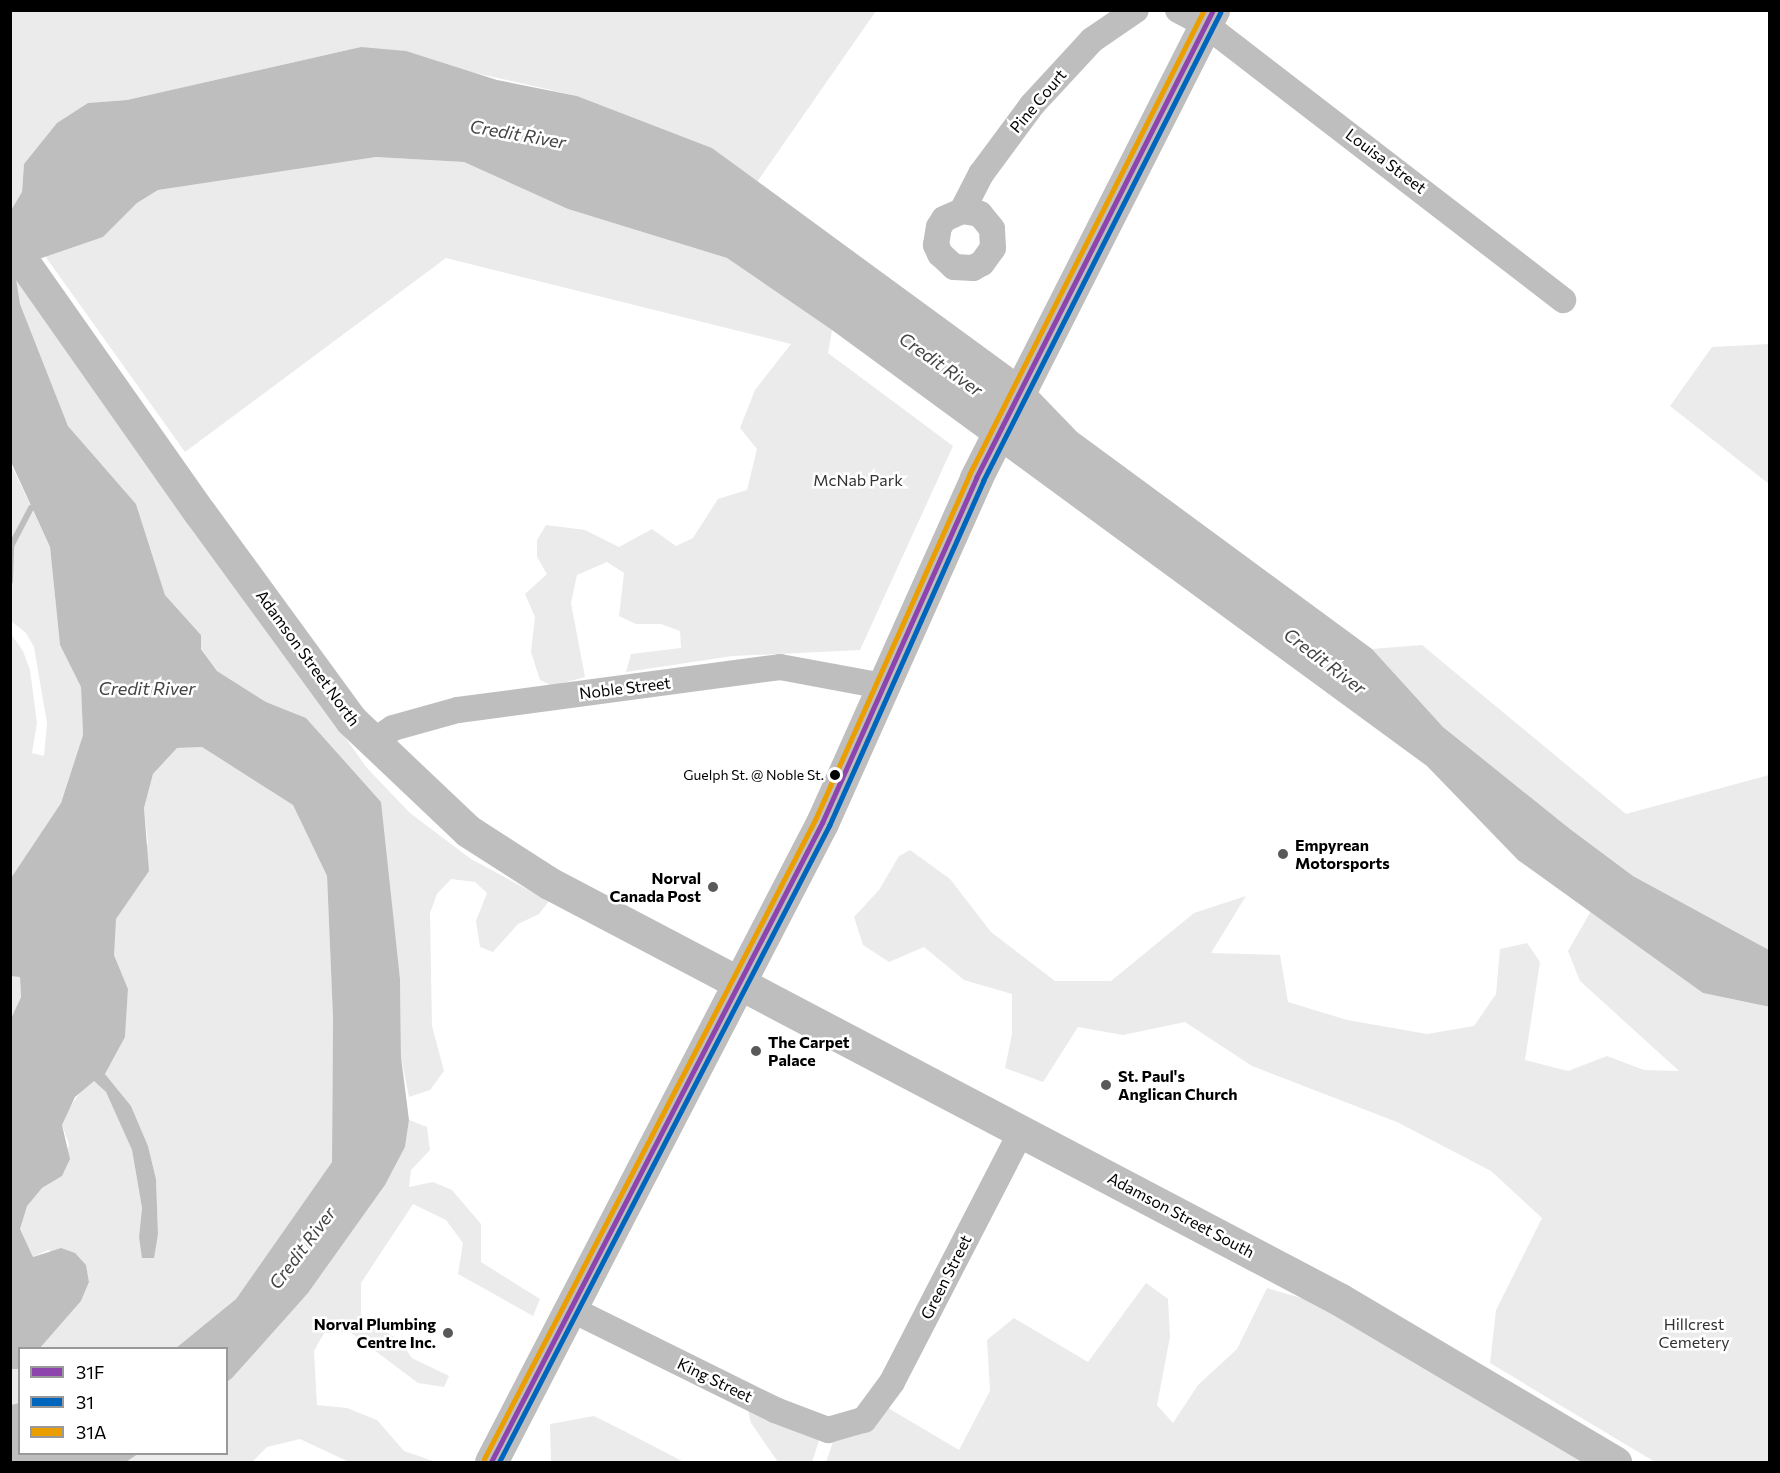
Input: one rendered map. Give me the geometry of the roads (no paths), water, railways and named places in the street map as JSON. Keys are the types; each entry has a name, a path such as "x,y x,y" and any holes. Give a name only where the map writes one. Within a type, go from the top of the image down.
{"main road":[{"path":"491,1462 822,823 976,478 1199,15"},
{"name":"Adamson Street North","path":"10,243 200,513 351,720 468,831 519,866 739,984"},
{"name":"Adamson Street South","path":"739,984 1022,1130 1339,1299 1615,1462"}],"street":[{"name":"Pine Court","path":"962,211 981,174 1032,105 1092,40 1136,10"},
{"name":"Louisa Street","path":"1199,15 1563,300"},
{"name":"Noble Street","path":"373,742 393,728 458,710 780,667 883,686"},
{"name":"Green Street","path":"864,1419 892,1382 1022,1130"},
{"name":"King Street","path":"571,1308 775,1410 828,1430 864,1419"}],"water":[{"name":"Credit River","path":"361,47 406,51 497,80 577,96 712,148 1022,375 1077,432 1372,649 1443,727 1570,829 1633,876 1769,950 1770,1007 1703,993 1518,860 1427,766 832,330 727,258 568,209 464,162 376,157 158,190 137,203 103,237 30,262 16,278 20,304 68,426 136,504 165,595 201,635 201,649 217,671 266,702 306,718 381,802 400,979 401,1057 409,1120 405,1147 385,1185 308,1293 232,1378 228,1381 228,1347 177,1347 236,1299 332,1162 333,1018 327,876 293,805 202,747 177,748 153,774 144,808 149,871 116,919 114,955 128,989 125,1037 105,1074 131,1106 148,1146 156,1179 158,1234 154,1258 142,1258 139,1237 142,1208 132,1150 106,1092 94,1081 75,1097 62,1125 70,1159 62,1176 42,1188 27,1206 20,1229 33,1257 61,1248 75,1253 86,1265 89,1282 81,1301 41,1347 18,1347 18,1369 11,1369 10,1021 21,997 20,977 11,976 11,878 61,803 83,735 81,687 60,645 50,547 11,462 10,212 22,192 24,164 57,123 88,103 127,100"},
{"path":"18,1403 18,1455 136,1455 126,1462 11,1462 11,1405"}],"waterway":[{"path":"10,581 11,546 31,508"}],"place":[{"name":"Guelph St. @ Noble St.","path":"835,775"},
{"name":"Empyrean Motorsports","path":"1283,854"},
{"name":"Norval Canada Post","path":"713,887"},
{"name":"The Carpet Palace","path":"756,1051"},
{"name":"St. Paul's Anglican Church","path":"1106,1085"},
{"name":"Norval Plumbing Centre Inc.","path":"448,1333"}],"park label":[{"name":"McNab Park","path":"858,480"},
{"name":"Hillcrest Cemetery","path":"1694,1333"}]}
